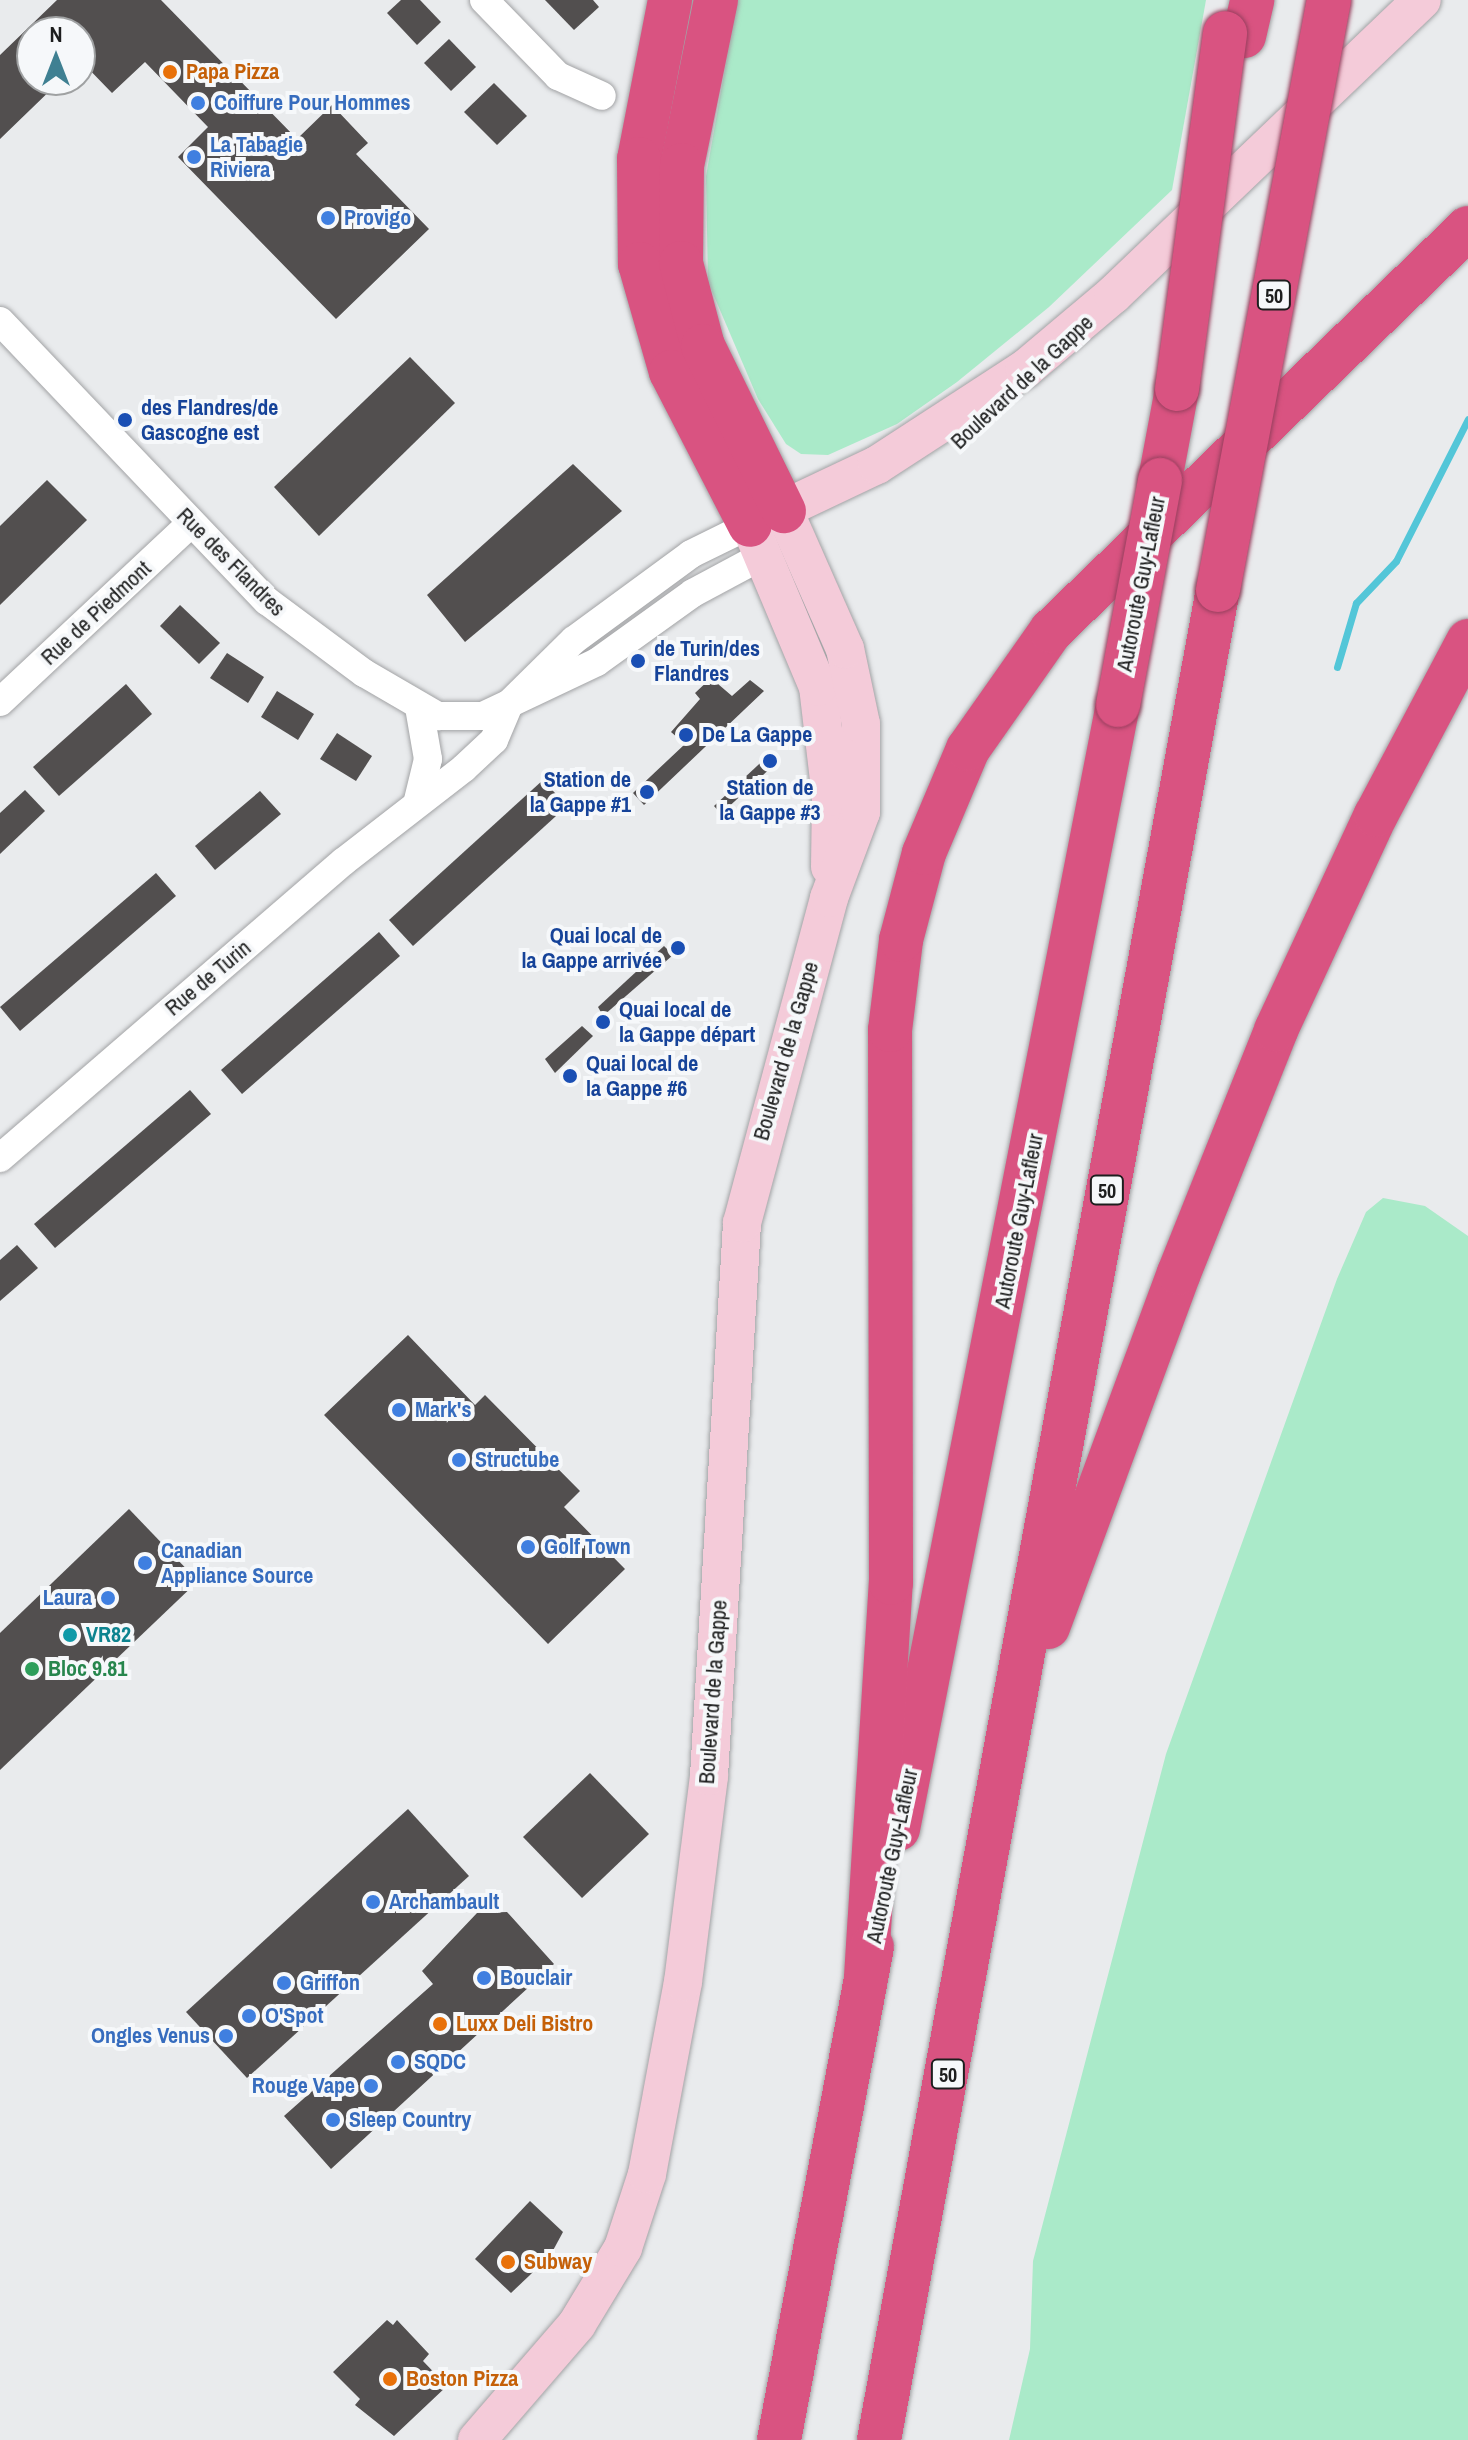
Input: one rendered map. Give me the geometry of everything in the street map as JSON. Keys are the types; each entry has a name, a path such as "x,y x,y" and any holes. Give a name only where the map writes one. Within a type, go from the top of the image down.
{"highway":[{"path":"670,0 639,159 640,264 671,372 774,532"},
{"path":"716,0 682,165 681,263 703,346 774,532"},
{"name":"50","path":"879,2440 1016,1707 1060,1441 1329,0"},
{"name":"Autoroute Guy-Lafleur","path":"779,2440 866,1977 929,1687 1118,705 1177,389 1238,17"},
{"path":"866,1977 891,1583 890,1030 899,951 921,863 968,749 1037,648 1114,567 1454,241"},
{"path":"1016,1707 1258,1072 1351,866 1468,641"}],"street":[{"path":"484,0 558,76 602,96"},
{"name":"Boulevard de la Gappe","path":"477,2440 558,2348 602,2288 628,2236 650,2162 683,1982 706,1806 742,1223 829,898 861,812 861,724 845,649 774,532 973,406 1113,295 1422,0"},
{"name":"Rue des Flandres","path":"0,321 191,523 289,619 419,707 463,719 509,704"},
{"name":"Rue de Piedmont","path":"0,702 191,523"},
{"name":"Rue de Turin","path":"0,1158 418,800 494,740 509,704 613,610 709,543 774,532"},
{"path":"418,800 428,759 419,707"}],"green space":[{"path":"737,0 1206,0 1172,190 1049,307 957,382 897,424 828,455 801,454 786,444 758,399 708,282 706,176"},
{"path":"1383,1198 1425,1206 1468,1236 1468,2440 1009,2440 1030,2349 1033,2261 1166,1754 1337,1279 1366,1212"}],"building":[{"path":"57,0 161,0 297,139 332,105 368,143 356,154 429,229 336,319 178,157 208,127 145,62 112,93 96,76 96,16 40,16"},
{"path":"401,0 420,0 441,22 417,45 387,13"},
{"path":"545,0 593,0 599,7 574,30"},
{"path":"449,39 476,67 451,91 424,63"},
{"path":"16,40 16,96 44,96 0,139 0,55"},
{"path":"494,83 527,116 497,145 464,112"},
{"path":"410,357 455,403 319,536 274,487"},
{"path":"573,464 622,511 465,642 427,595"},
{"path":"47,480 87,520 0,605 0,526"},
{"path":"180,605 220,643 199,664 160,626"},
{"path":"227,653 264,677 248,703 210,678"},
{"path":"711,678 732,696 750,680 764,691 644,805 633,793 685,744 671,732 700,699 695,693"},
{"path":"126,684 152,714 59,796 33,767"},
{"path":"277,691 314,714 298,740 261,717"},
{"path":"337,733 372,756 356,781 320,759"},
{"path":"771,753 777,762 721,814 714,806"},
{"path":"543,780 567,806 413,946 389,920"},
{"path":"25,790 45,811 0,854 0,813"},
{"path":"260,791 281,814 215,870 195,846"},
{"path":"156,873 176,896 20,1031 0,1007"},
{"path":"379,932 400,956 242,1094 221,1070"},
{"path":"664,946 673,955 603,1016 598,1007"},
{"path":"582,1026 593,1036 555,1073 545,1059"},
{"path":"190,1090 211,1114 55,1248 34,1224"},
{"path":"17,1245 38,1268 0,1301 0,1260"},
{"path":"408,1335 475,1405 485,1395 580,1491 564,1507 625,1569 548,1644 324,1415"},
{"path":"129,1509 198,1581 0,1770 0,1633"},
{"path":"590,1773 649,1834 582,1898 523,1837"},
{"path":"408,1809 469,1876 247,2078 186,2012"},
{"path":"507,1912 554,1964 331,2169 284,2116 433,1984 422,1971 477,1913"},
{"path":"530,2201 563,2232 550,2256 511,2293 475,2259"},
{"name":"Boston Pizza","path":"387,2320 393,2325 397,2320 429,2354 423,2361 447,2386 394,2436 355,2405 360,2399 333,2372"}],"waterway":[{"path":"1337,667 1356,603 1396,561 1468,419"}],"place":[{"name":"Papa Pizza","path":"170,72"},
{"name":"Coiffure Pour Hommes","path":"198,103"},
{"name":"La Tabagie Riviera","path":"194,157"},
{"name":"Provigo","path":"328,218"},
{"name":"des Flandres/de Gascogne est","path":"125,420"},
{"name":"de Turin/des Flandres","path":"638,661"},
{"name":"De La Gappe","path":"686,735"},
{"name":"Station de la Gappe #3","path":"770,761"},
{"name":"Station de la Gappe #1","path":"647,792"},
{"name":"Quai local de la Gappe arrivée","path":"678,948"},
{"name":"Quai local de la Gappe départ","path":"603,1022"},
{"name":"Quai local de la Gappe #6","path":"570,1076"},
{"name":"Mark's","path":"399,1410"},
{"name":"Structube","path":"459,1460"},
{"name":"Golf Town","path":"528,1547"},
{"name":"Canadian Appliance Source","path":"145,1563"},
{"name":"Laura","path":"108,1598"},
{"name":"VR82","path":"70,1635"},
{"name":"Bloc 9.81","path":"32,1669"},
{"name":"Archambault","path":"373,1902"},
{"name":"Bouclair","path":"484,1978"},
{"name":"Griffon","path":"284,1983"},
{"name":"O'Spot","path":"249,2016"},
{"name":"Luxx Deli Bistro","path":"440,2024"},
{"name":"Ongles Venus","path":"226,2036"},
{"name":"SQDC","path":"398,2062"},
{"name":"Rouge Vape","path":"371,2086"},
{"name":"Sleep Country","path":"333,2120"},
{"name":"Subway","path":"508,2262"},
{"name":"Boston Pizza","path":"390,2379"}]}
